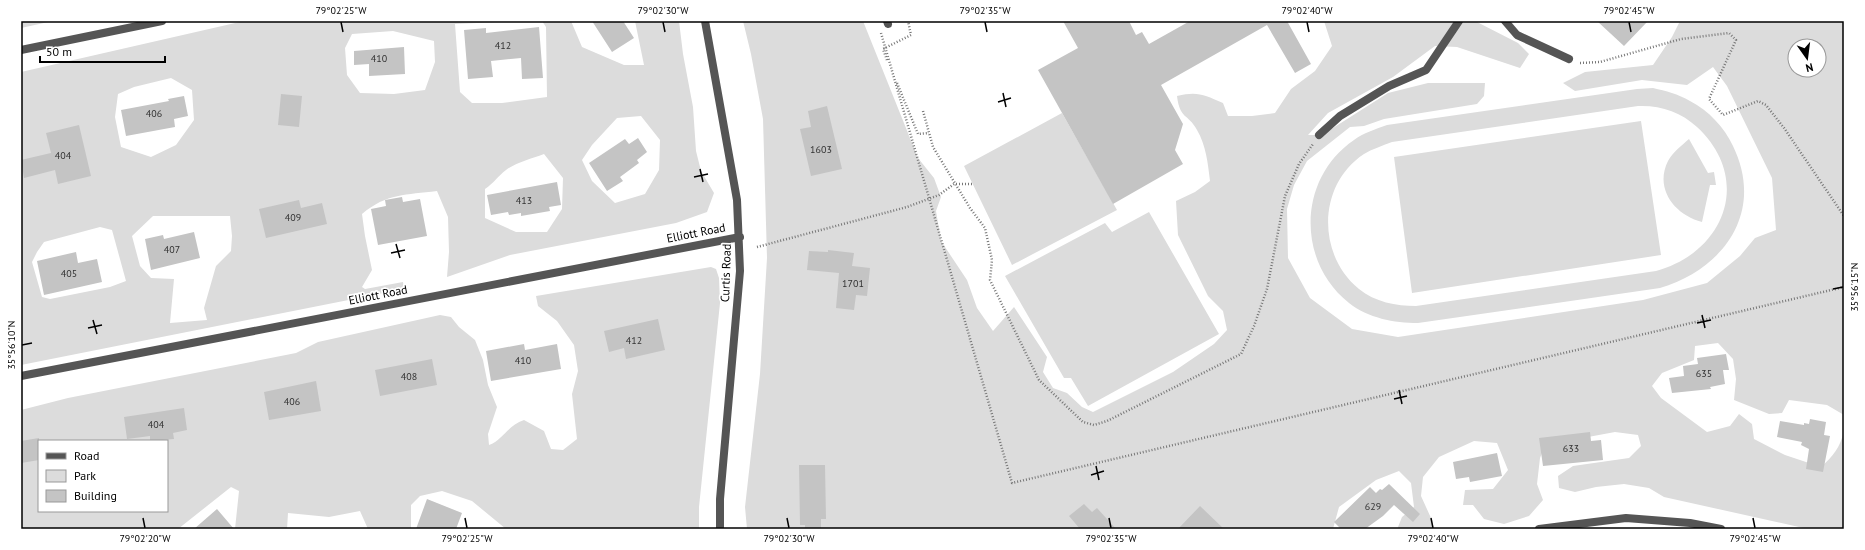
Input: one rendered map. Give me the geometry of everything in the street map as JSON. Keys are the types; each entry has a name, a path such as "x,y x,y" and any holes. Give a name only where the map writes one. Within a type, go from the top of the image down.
{"street":[{"path":"21,50 162,21"},
{"name":"Curtis Road","path":"705,21 737,200 740,237 740,271 720,499 720,529"},
{"path":"1319,136 1340,116 1389,86 1426,70 1459,21"},
{"path":"1505,21 1517,35 1569,59"},
{"name":"Elliott Road","path":"21,376 740,237"},
{"path":"1539,529 1626,518 1690,523 1721,529"}],"path":[{"path":"908,21 911,35 882,49 918,134 929,133"},
{"path":"879,29 1012,483 1844,287"},
{"path":"1569,59 1582,64 1600,62 1682,39 1729,33 1736,40 1709,99 1723,115 1758,101 1766,105 1784,128 1844,216"},
{"path":"923,111 933,147 954,184 985,228 992,260 990,280 1039,380 1083,422 1094,425 1107,421 1241,354 1254,326 1267,289 1285,196 1299,164 1319,136"},
{"path":"757,248 907,207 939,195 954,184 972,184"}],"green space":[{"path":"21,21 53,21 21,28"},
{"path":"244,21 520,21 455,24 460,92 472,103 502,103 547,97 546,27 542,21 571,21 582,47 624,65 644,65 635,21 679,21 683,54 693,107 696,151 701,171 714,193 707,212 676,223 510,255 447,277 449,252 448,217 437,191 397,196 380,202 362,214 372,270 362,287 365,289 403,282 404,289 21,365 21,72","holes":["393,31 434,41 435,62 425,90 394,94 360,93 347,75 345,48 352,34","171,78 192,90 194,120 176,145 151,157 121,147 115,117 118,94 134,87","641,116 660,140 659,170 645,194 615,203 592,181 582,160 592,145 617,118","544,154 563,178 562,209 547,232 516,232 485,218 485,189 503,172 519,163","153,216 230,216 232,236 231,251 216,266 204,308 207,320 170,323 174,279 151,278 140,266 132,236","100,227 112,230 126,281 110,287 50,299 42,297 32,262 44,242"]},
{"path":"743,21 863,21 918,158 934,178 941,197 936,211 941,241 967,280 977,308 993,331 1014,307 1047,357 1043,372 1053,388 1067,393 1082,407 1093,412 1173,372 1214,344 1227,330 1223,311 1208,296 1178,235 1176,201 1195,192 1210,181 1203,142 1194,125 1182,113 1178,104 1177,96 1196,94 1211,98 1223,103 1228,116 1252,116 1275,113 1291,89 1315,71 1332,46 1324,21 1475,21 1518,43 1529,54 1520,68 1457,47 1435,46 1393,77 1328,113 1308,135 1322,135 1388,93 1428,83 1485,83 1484,96 1477,104 1384,119 1364,126 1350,127 1307,161 1294,185 1287,209 1288,258 1310,298 1352,329 1398,337 1643,300 1707,283 1740,256 1755,238 1776,230 1772,178 1727,86 1713,67 1687,85 1642,80 1575,91 1563,83 1585,72 1653,65 1672,37 1680,21 1844,21 1844,415 1827,405 1789,400 1782,413 1769,414 1734,400 1736,379 1733,359 1718,343 1695,346 1694,360 1662,373 1652,386 1661,398 1707,432 1730,426 1739,414 1752,424 1754,439 1785,455 1821,467 1836,451 1844,431 1844,529 1808,529 1664,497 1649,488 1624,484 1596,487 1575,492 1559,488 1558,476 1573,466 1629,458 1641,446 1638,435 1615,432 1545,445 1540,458 1537,484 1543,500 1529,516 1504,524 1484,519 1473,505 1463,505 1465,490 1493,489 1508,470 1497,443 1474,441 1439,457 1423,477 1421,496 1431,518 1433,529 1399,529 1398,527 1402,517 1414,507 1411,483 1399,471 1376,480 1339,507 1333,529 747,529 745,507 760,374 767,258 763,119 751,54"},
{"path":"1653,88 1681,96 1697,105 1710,115 1725,132 1733,146 1742,170 1744,193 1741,215 1732,235 1720,252 1703,267 1683,279 1660,288 1418,323 1382,319 1356,308 1349,303 1332,285 1320,265 1313,243 1311,220 1314,197 1322,176 1336,156 1354,140 1370,131 1387,125 1637,89","holes":["1646,106 1670,110 1691,122 1714,147 1724,169 1727,190 1723,211 1714,231 1699,248 1680,261 1656,271 1416,306 1386,302 1365,293 1345,275 1335,258 1330,240 1328,220 1331,201 1337,183 1349,167 1364,154 1370,151 1392,142"]},
{"path":"1062,113 1117,210 1012,265 964,166"},
{"path":"1641,121 1661,255 1412,293 1394,157"},
{"path":"1689,139 1708,173 1714,172 1716,185 1710,185 1702,222 1692,219 1683,213 1676,207 1665,191 1664,171 1668,161"},
{"path":"1149,212 1219,334 1088,406 1071,378 1064,378 1005,276 1105,223 1112,232"},
{"path":"711,267 716,269 719,278 720,303 699,507 699,529 506,529 472,501 442,491 420,496 411,505 411,529 368,529 360,511 329,517 288,513 287,529 235,529 239,491 231,487 178,529 21,529 21,410 68,398 296,353 318,342 440,315 451,317 459,327 475,340 483,360 488,385 497,407 488,434 489,445 498,440 513,426 524,420 544,431 551,449 563,450 577,439 572,394 578,371 574,345 557,321 538,306 536,296"}],"building":[{"path":"592,21 623,21 634,38 612,52"},
{"path":"1063,21 1129,21 1136,35 1142,32 1149,44 1190,21 1287,21 1311,64 1295,73 1267,25 1161,85 1183,124 1175,150 1183,164 1113,204 1038,70 1078,48"},
{"path":"1597,21 1648,21 1624,46"},
{"path":"539,27 543,78 522,79 521,58 491,61 493,77 468,79 464,30 486,28 486,33"},
{"path":"404,47 405,74 369,76 369,64 354,65 354,51"},
{"path":"281,94 302,96 299,127 278,125"},
{"path":"184,96 188,116 174,119 175,127 126,136 121,110 169,101 168,99"},
{"path":"827,106 842,169 811,176 800,129 811,127 808,111"},
{"path":"79,125 91,176 58,184 55,170 24,178 21,160 51,153 46,133"},
{"path":"638,138 647,152 637,160 639,163 620,177 623,181 607,191 589,163 625,139 629,144"},
{"path":"557,182 561,205 549,207 550,211 521,216 521,213 509,215 508,212 491,215 487,195"},
{"path":"402,197 403,202 420,199 427,236 378,245 371,209 386,206 385,200"},
{"path":"299,200 301,208 322,203 327,224 266,238 259,209"},
{"path":"194,232 200,258 151,270 145,239 163,235 164,239"},
{"path":"828,250 854,253 852,266 870,268 867,296 856,295 854,310 836,308 839,273 807,270 809,251 828,252"},
{"path":"76,252 78,263 97,259 102,282 44,295 37,261"},
{"path":"658,319 665,350 626,359 624,348 609,352 604,331"},
{"path":"524,344 525,350 557,344 561,369 491,381 486,351"},
{"path":"1726,354 1729,370 1723,370 1725,384 1710,387 1711,389 1672,393 1669,378 1684,376 1683,366 1698,364 1697,358"},
{"path":"432,359 437,385 380,396 375,370"},
{"path":"316,381 321,411 269,420 264,392"},
{"path":"184,408 187,430 173,433 174,439 150,440 150,436 127,439 124,417"},
{"path":"1810,419 1826,422 1824,435 1830,436 1823,472 1806,469 1809,449 1801,445 1802,442 1777,437 1780,421 1804,425 1804,423 1809,424"},
{"path":"1590,432 1591,441 1601,440 1603,460 1543,466 1539,438"},
{"path":"39,438 38,460 21,463 21,441"},
{"path":"1497,453 1502,476 1470,482 1469,477 1456,479 1453,462"},
{"path":"799,465 825,465 826,519 821,519 821,529 805,529 805,525 800,525"},
{"path":"1389,484 1420,514 1413,522 1394,505 1383,516 1365,529 1341,529 1334,522 1370,487 1376,493"},
{"path":"427,499 462,513 456,529 416,529"},
{"path":"1084,504 1092,512 1097,508 1116,529 1080,529 1069,516"},
{"path":"1200,506 1224,529 1178,529"},
{"path":"217,509 234,529 194,529"}]}
